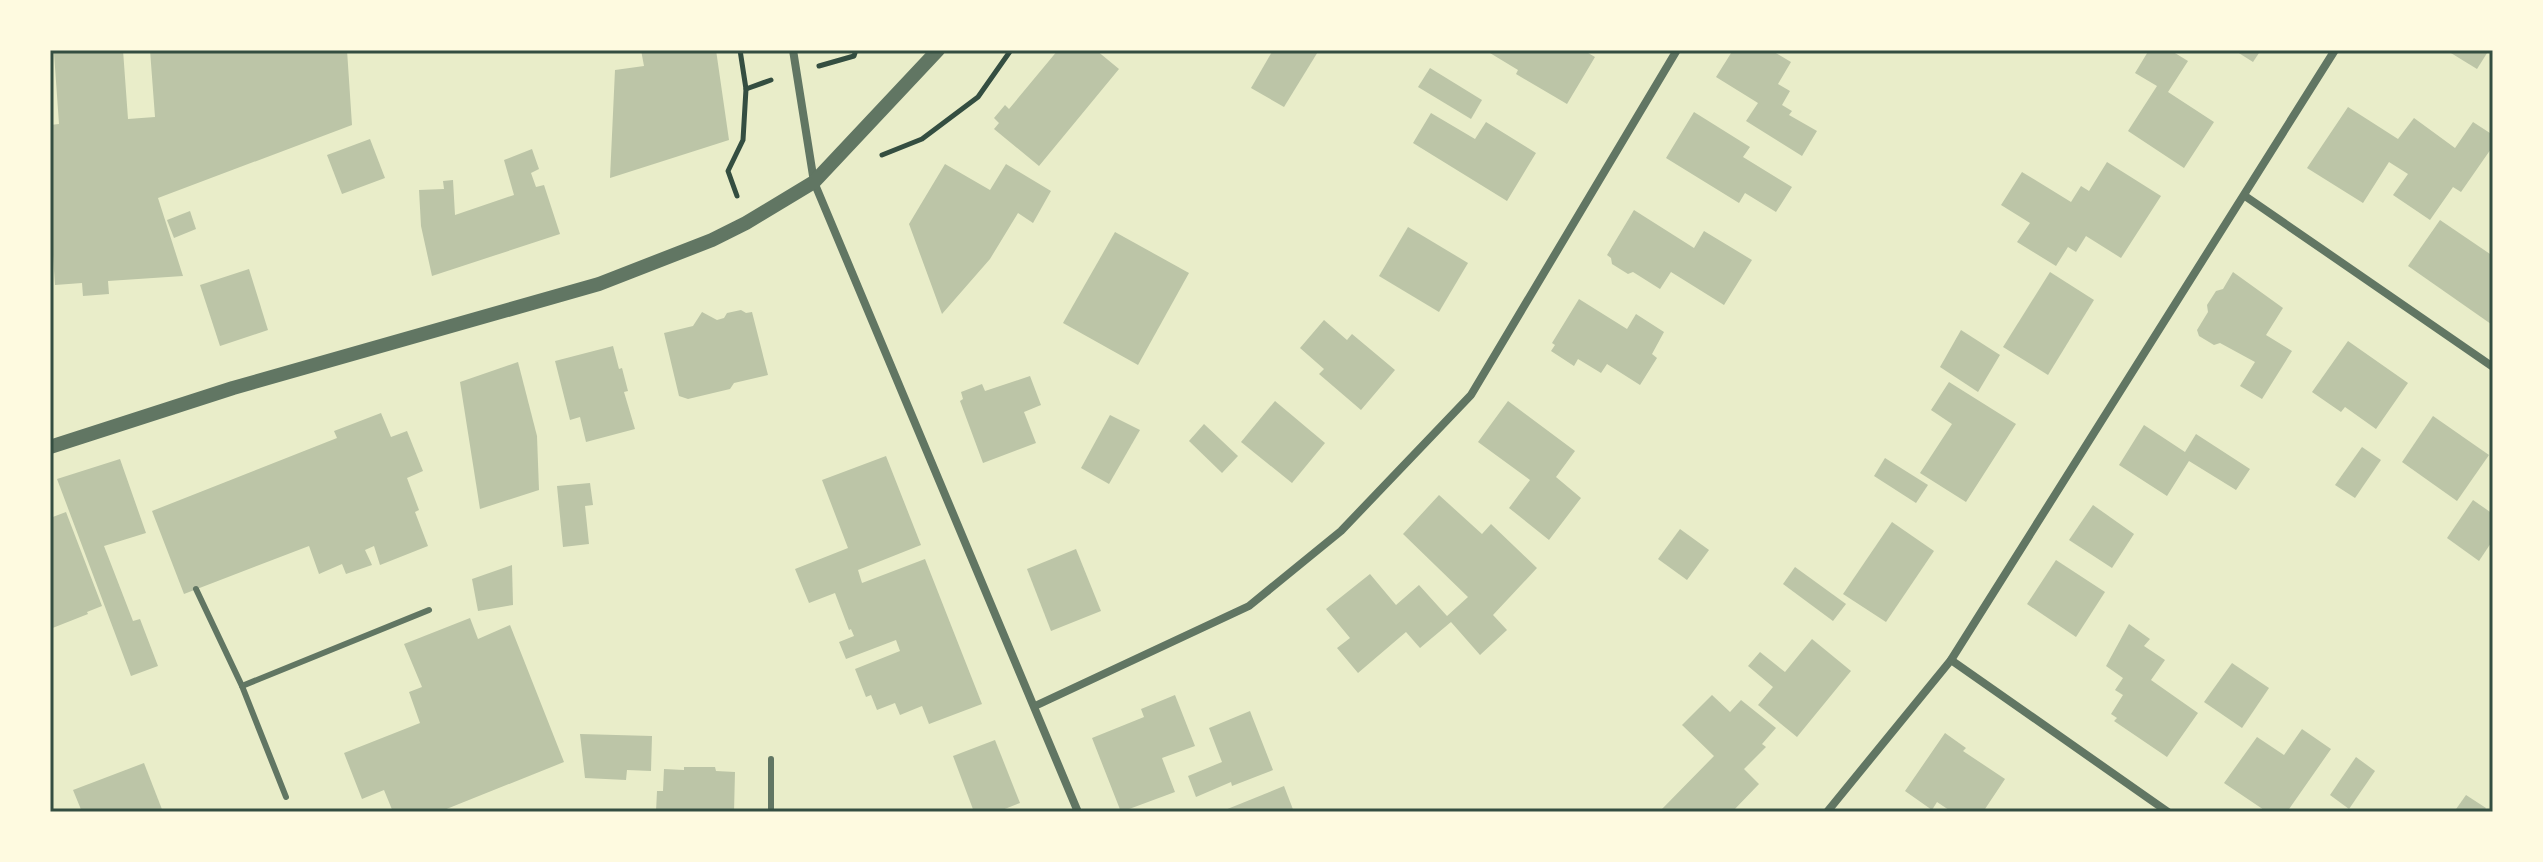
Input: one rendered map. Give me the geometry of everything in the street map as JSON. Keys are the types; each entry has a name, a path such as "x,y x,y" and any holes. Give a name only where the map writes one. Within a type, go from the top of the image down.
{"street":[{"path":"793,50 814,182 1078,812"},
{"path":"50,447 233,388 599,284 712,240 814,182 938,50"},
{"path":"1035,706 1249,606 1341,531 1471,395 1677,50"},
{"path":"1827,812 1951,660 2335,50"},
{"path":"2245,196 2493,367"},
{"path":"1951,660 2168,812"}],"lane":[{"path":"196,589 242,686 286,797"},
{"path":"242,686 429,610"},
{"path":"771,759 771,812"}],"path":[{"path":"740,50 746,89 743,140 728,171 746,223"},
{"path":"868,160 922,139 978,97 1011,50"}],"building":[{"path":"123,50 128,119 155,117 150,50 347,50 352,125 158,198 183,276 108,281 109,294 83,296 82,283 55,285 50,209 50,125 59,124 54,53"},
{"path":"641,50 716,50 729,140 610,178 615,70 644,66"},
{"path":"1058,50 1096,50 1119,69 1039,166 994,129 999,123 994,118 1005,105 1009,109"},
{"path":"1273,50 1319,50 1284,107 1251,88"},
{"path":"1485,50 1583,50 1595,57 1567,104 1516,74 1518,70"},
{"path":"1733,50 1771,50 1791,62 1778,84 1790,91 1782,105 1792,111 1789,115 1817,131 1802,156 1746,121 1758,103 1716,77"},
{"path":"2149,50 2170,50 2188,61 2168,92 2214,122 2184,168 2128,131 2157,86 2135,73"},
{"path":"2234,50 2261,50 2253,62"},
{"path":"2446,50 2489,50 2477,69"},
{"path":"1430,68 1482,100 1471,119 1418,87"},
{"path":"2348,107 2398,139 2414,118 2455,148 2473,122 2493,135 2493,146 2461,192 2453,187 2430,220 2393,195 2408,174 2389,162 2363,203 2307,168"},
{"path":"1694,112 1750,147 1743,157 1792,187 1776,212 1745,193 1739,203 1666,158"},
{"path":"1431,113 1475,139 1486,122 1536,153 1507,201 1413,143"},
{"path":"370,139 385,178 342,194 327,155"},
{"path":"532,149 539,169 531,173 536,187 544,185 560,234 432,276 421,226 419,190 444,189 443,181 453,180 455,215 514,195 504,160"},
{"path":"2107,162 2161,196 2121,258 2086,236 2076,252 2068,247 2056,266 2017,242 2030,223 2001,205 2022,172 2071,202 2081,186 2089,191"},
{"path":"945,164 990,190 1006,164 1051,191 1033,223 1018,213 990,259 942,314 909,224"},
{"path":"1634,210 1694,248 1704,231 1752,260 1724,305 1671,272 1660,289 1633,272 1628,274 1612,264 1607,255"},
{"path":"190,211 196,229 174,238 167,220"},
{"path":"2440,220 2493,256 2491,324 2408,266"},
{"path":"1408,227 1468,263 1439,312 1379,276"},
{"path":"1115,232 1189,273 1138,365 1063,323"},
{"path":"249,269 268,330 220,346 200,285"},
{"path":"2050,272 2094,300 2048,375 2003,347"},
{"path":"2233,272 2283,308 2266,335 2292,351 2262,399 2240,386 2255,362 2220,343 2214,345 2199,336 2197,330 2208,312 2207,305 2216,291 2223,289"},
{"path":"1579,299 1627,329 1636,314 1664,332 1652,354 1657,358 1640,385 1607,364 1601,373 1578,359 1574,366 1551,351 1555,345 1552,343"},
{"path":"741,310 752,312 768,375 734,383 730,389 688,399 679,396 664,333 693,326 702,312 717,320 727,313"},
{"path":"1324,320 1347,340 1352,334 1395,370 1361,410 1319,374 1324,369 1300,348"},
{"path":"1961,330 2000,355 1978,392 1940,367"},
{"path":"2348,341 2408,383 2376,429 2345,407 2341,412 2312,392"},
{"path":"613,346 619,369 622,368 628,391 624,392 635,429 586,442 580,417 570,420 555,361"},
{"path":"518,362 537,436 539,490 480,509 460,382"},
{"path":"1030,376 1041,405 1024,412 1036,443 983,463 960,401 963,399 961,392 982,384 985,391"},
{"path":"1949,382 2016,424 1966,502 1920,473 1952,424 1931,410"},
{"path":"1275,401 1325,443 1292,483 1241,442"},
{"path":"1508,401 1575,451 1556,477 1581,498 1549,540 1509,508 1530,480 1478,442"},
{"path":"381,413 391,437 407,431 423,471 407,478 428,546 380,565 374,546 365,550 372,565 346,574 342,564 319,574 309,546 184,594 152,511 337,438 334,431"},
{"path":"1110,415 1140,430 1109,484 1081,468"},
{"path":"2433,416 2489,455 2457,501 2402,462"},
{"path":"1204,424 1238,456 1222,473 1189,441"},
{"path":"2144,425 2185,452 2196,434 2250,469 2236,490 2189,461 2167,496 2119,465"},
{"path":"2362,447 2381,460 2355,498 2335,485"},
{"path":"886,456 921,545 858,570 862,583 925,559 982,704 929,724 922,706 900,715 895,703 877,710 871,695 866,697 855,669 900,651 896,640 846,659 839,642 854,636 835,593 809,603 795,569 848,548 822,480"},
{"path":"1885,458 1928,485 1916,503 1874,476"},
{"path":"120,459 146,533 104,546 133,621 140,619 158,666 131,676 57,479"},
{"path":"590,483 593,505 585,506 589,544 563,547 557,486"},
{"path":"1439,495 1482,534 1491,524 1537,568 1493,615 1507,630 1480,655 1451,622 1420,648 1406,632 1358,673 1337,648 1350,638 1326,609 1370,574 1396,605 1419,585 1447,616 1468,597 1403,534"},
{"path":"2473,500 2493,514 2493,540 2479,561 2447,538"},
{"path":"2093,505 2134,534 2112,568 2069,540"},
{"path":"66,512 102,606 50,629 50,518"},
{"path":"1892,522 1934,551 1886,622 1843,594"},
{"path":"1680,529 1709,550 1687,580 1658,559"},
{"path":"1076,549 1101,611 1051,631 1027,569"},
{"path":"2056,560 2105,592 2076,637 2027,604"},
{"path":"512,565 513,605 478,611 472,579"},
{"path":"1795,567 1846,604 1833,621 1783,584"},
{"path":"470,618 478,639 510,625 564,762 439,812 393,812 384,790 362,799 344,753 420,723 409,692 422,687 404,644"},
{"path":"2129,624 2150,639 2144,646 2165,660 2151,680 2198,713 2167,757 2114,721 2117,718 2111,714 2123,695 2115,690 2123,678 2106,666"},
{"path":"1812,639 1851,671 1797,737 1758,705 1773,687 1748,666 1760,652 1785,672"},
{"path":"2232,663 2269,688 2242,728 2204,702"},
{"path":"1175,695 1195,746 1162,758 1175,792 1121,812 1092,738 1144,717 1141,709"},
{"path":"1712,695 1730,712 1741,700 1776,728 1762,744 1766,747 1744,769 1759,784 1732,812 1663,812 1661,810 1714,756 1682,725"},
{"path":"1250,711 1273,770 1232,786 1231,782 1196,797 1188,776 1222,762 1209,728"},
{"path":"2302,729 2331,749 2287,812 2267,812 2224,783 2257,737 2284,755"},
{"path":"1945,733 1966,748 1963,751 2005,779 1983,812 1952,812 1937,802 1932,810 1905,791"},
{"path":"580,734 652,736 651,771 627,770 626,780 585,778"},
{"path":"995,740 1020,803 997,812 974,812 953,756"},
{"path":"2356,757 2375,771 2349,809 2330,795"},
{"path":"144,763 163,812 82,812 73,790"},
{"path":"684,767 715,767 716,771 735,772 734,812 656,812 657,791 663,791 664,769 684,770"},
{"path":"1284,786 1294,812 1220,812"},
{"path":"2466,795 2486,808 2483,812 2454,812"}]}
